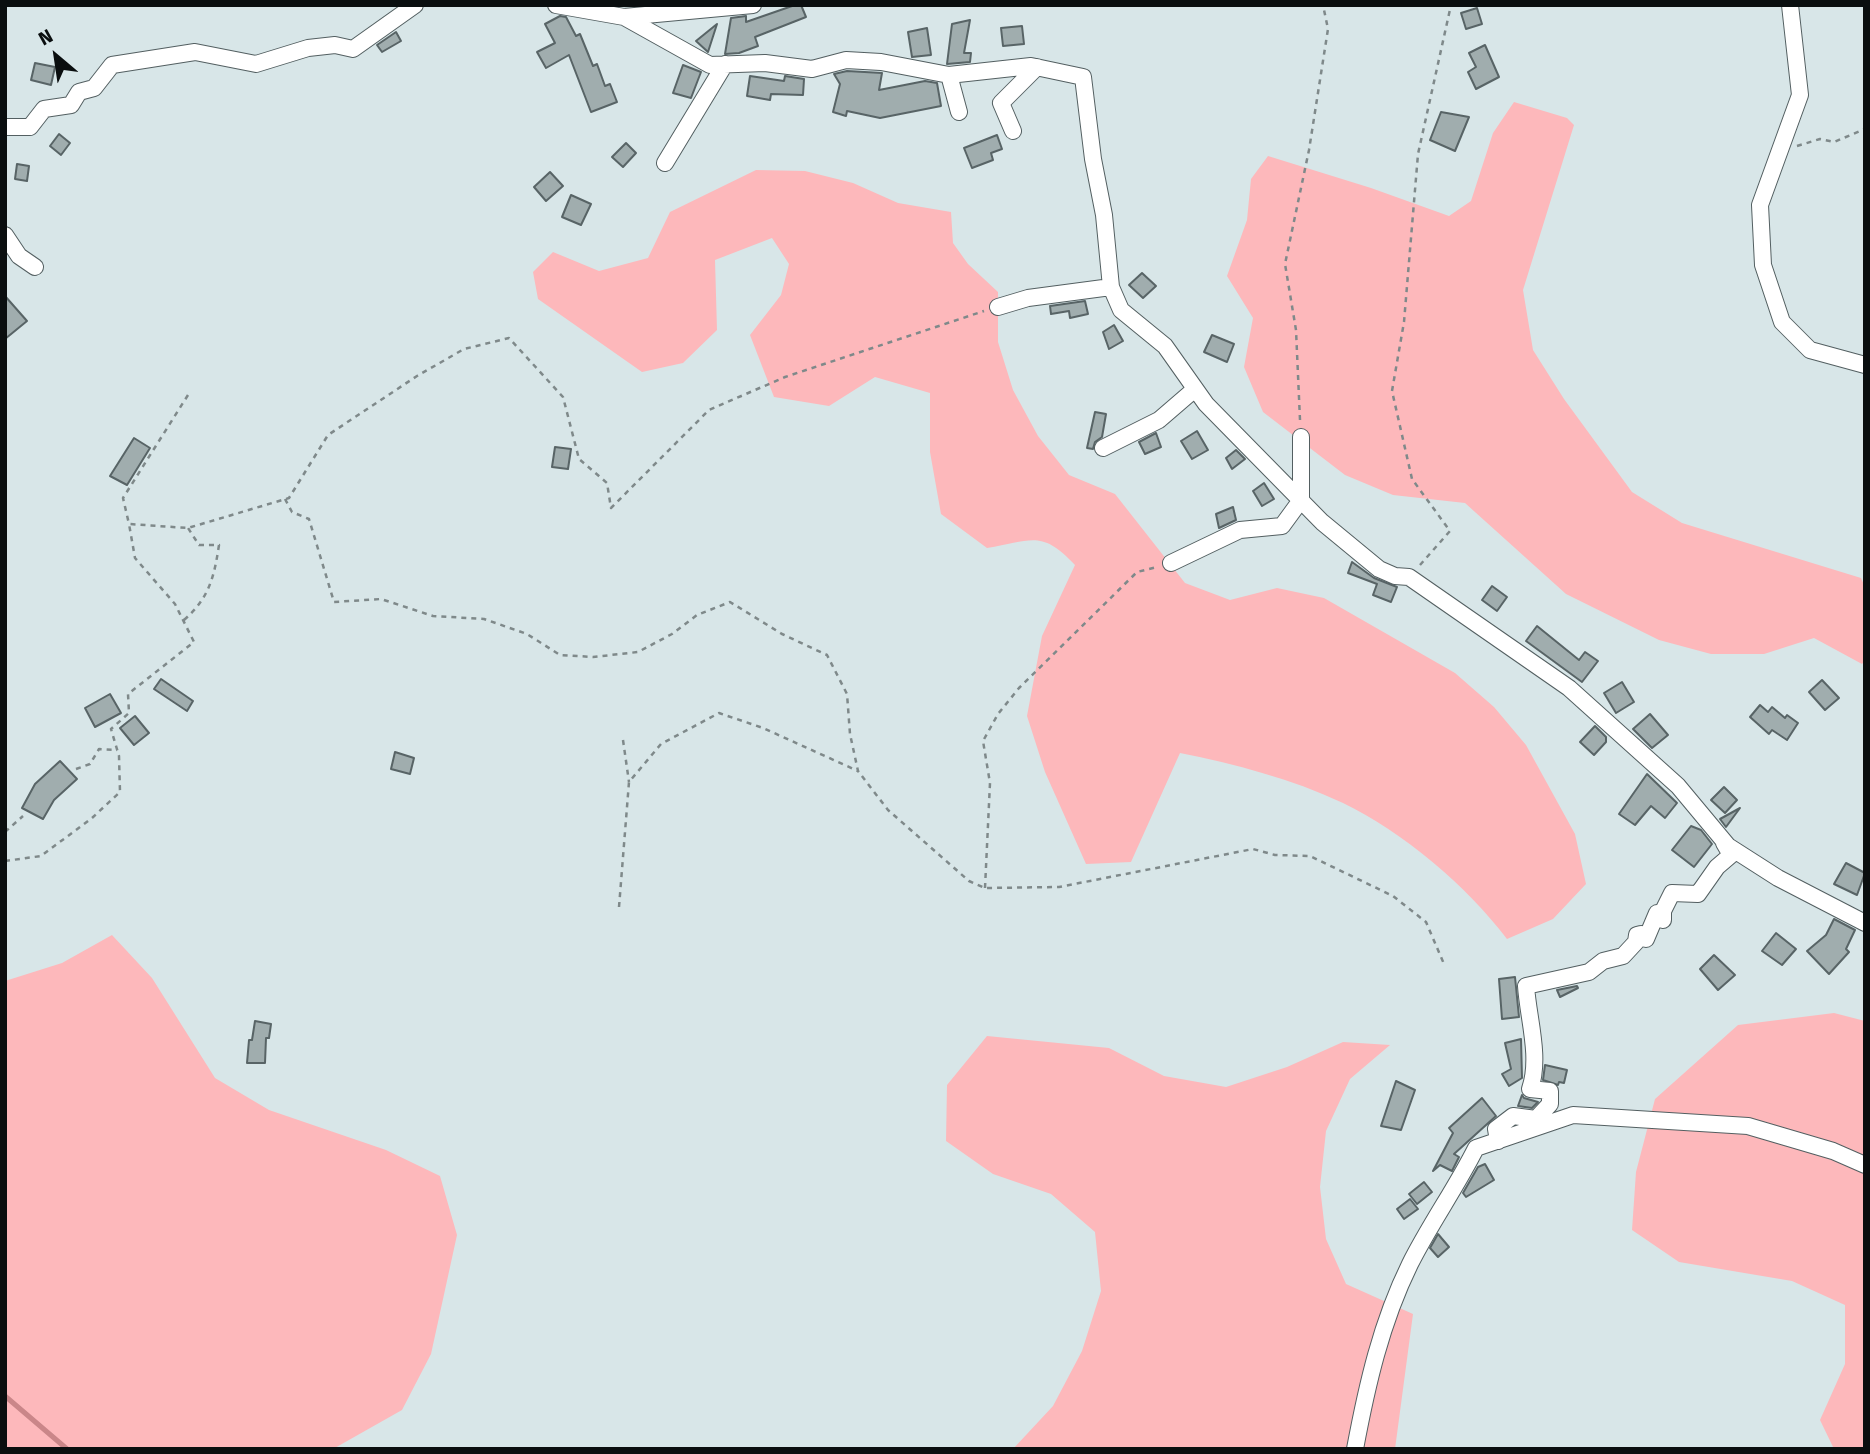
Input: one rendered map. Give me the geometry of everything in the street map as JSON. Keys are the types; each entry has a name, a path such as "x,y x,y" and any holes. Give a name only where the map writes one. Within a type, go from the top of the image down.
{"street":[{"path":"5,127 30,127 44,109 71,105 79,92 94,88 112,65 195,52 256,64 308,48 335,45 353,48 415,5"},
{"path":"556,5 624,17 753,5"},
{"path":"1790,5 1800,95 1760,205 1763,265 1782,322 1810,350 1865,365"},
{"path":"624,17 710,65 765,63 812,69 846,60 881,62 949,75 1037,67 1078,74 1086,80 1111,287 1121,310 1165,346 1195,389 1322,522 1379,569 1395,576 1409,578 1569,688 1678,786 1721,838 1731,855 1717,867 1698,894 1672,893 1663,911 1663,920 1657,913 1646,939 1641,934 1637,935 1636,942 1623,956 1603,961 1589,972 1526,986 1534,1078 1530,1089 1550,1091 1550,1104 1536,1119 1513,1116 1496,1129 1498,1141"},
{"path":"665,163 725,64"},
{"path":"1013,131 1001,103 1037,67"},
{"path":"949,75 959,112"},
{"path":"5,235 19,257 35,267"},
{"path":"998,307 1028,299 1111,287"},
{"path":"1103,448 1160,420 1195,389"},
{"path":"1171,563 1240,530 1282,527 1301,500 1301,437"},
{"path":"1721,838 1778,878 1865,923"},
{"path":"1355,1449 1369,1373 1390,1309 1410,1265 1476,1148 1573,1115 1748,1126 1833,1151 1865,1165"}],"path":[{"path":"1301,437 1296,331 1285,264 1309,150 1328,29 1324,5"},
{"path":"1409,578 1450,531 1412,479 1392,391 1404,322 1418,154 1451,5"},
{"path":"1784,141 1795,146 1820,139 1834,142 1865,129"},
{"path":"129,524 188,528 289,498 328,435 417,376 464,349 509,338 563,397 579,460 607,483 611,508 709,410 838,358 998,307"},
{"path":"6,861 41,856 92,818 120,792 117,750 111,729 129,713 128,694 194,642 175,604 135,558 123,498 188,395"},
{"path":"285,499 292,512 309,519 334,602 381,599 433,616 484,619 527,634 561,655 593,657 638,652 672,634 697,615 730,602 782,634 827,655 847,694 850,734 858,771 888,810 932,851 969,881 985,888 1059,887 1253,849 1275,855 1310,856 1392,897 1426,922 1444,964"},
{"path":"184,621 201,605 214,575 219,545 199,545 188,528"},
{"path":"985,888 990,783 983,741 993,723 1019,688 1137,572 1171,563"},
{"path":"629,782 661,744 719,713 764,728 858,771"},
{"path":"619,907 629,782 623,740"},
{"path":"76,769 90,764 99,749 117,750"},
{"path":"5,832 23,816"}],"shaded area":[{"path":"1514,102 1567,118 1574,125 1523,290 1533,350 1564,399 1632,492 1682,523 1861,578 1865,587 1865,660 1862,664 1814,638 1764,654 1711,654 1659,640 1566,594 1465,503 1393,495 1345,475 1263,412 1244,367 1253,318 1227,276 1247,220 1251,179 1268,156 1449,216 1471,201 1493,133"},
{"path":"756,170 805,171 853,183 898,203 951,212 953,243 968,264 998,292 998,342 1013,390 1038,436 1069,475 1115,494 1185,583 1230,600 1277,588 1324,598 1455,673 1494,707 1526,745 1575,834 1586,884 1553,919 1507,939 1453,880 1411,845 1366,815 1324,794 1284,780 1180,753 1131,862 1086,864 1045,772 1027,716 1042,636 1075,565 1053,546 1035,540 987,548 941,514 930,452 930,393 875,377 829,406 774,397 750,335 781,295 789,264 772,238 715,260 717,330 683,363 642,372 538,299 533,272 553,252 599,271 648,258 670,212"},
{"path":"112,935 152,978 215,1078 269,1110 386,1150 440,1176 457,1235 431,1354 402,1410 333,1449 5,1449 5,981 62,963"},
{"path":"1834,1013 1865,1021 1865,1449 1834,1449 1820,1420 1845,1364 1845,1305 1792,1281 1679,1262 1632,1230 1636,1172 1655,1099 1738,1025"},
{"path":"987,1036 1109,1048 1164,1076 1226,1087 1287,1067 1343,1042 1390,1045 1350,1079 1326,1131 1320,1187 1326,1239 1346,1284 1413,1314 1395,1449 1013,1449 1053,1406 1082,1351 1101,1291 1095,1232 1051,1194 993,1174 946,1141 947,1085"}],"building":[{"path":"801,5 806,17 755,37 758,46 739,53 725,54 731,18 746,16 746,22"},
{"path":"1477,8 1482,24 1466,29 1461,13"},
{"path":"560,16 566,17 576,36 580,34 593,66 597,64 605,86 610,84 617,102 591,112 569,55 546,68 537,52 555,43 545,24"},
{"path":"970,20 964,53 971,53 970,62 947,64 952,24"},
{"path":"717,24 708,52 696,41"},
{"path":"1022,26 1024,44 1003,46 1001,28"},
{"path":"927,28 931,55 912,57 908,32"},
{"path":"396,32 401,41 382,52 377,45"},
{"path":"1485,45 1499,77 1476,89 1468,72 1476,67 1469,53"},
{"path":"35,63 55,67 51,85 31,80"},
{"path":"683,65 701,72 691,98 673,93"},
{"path":"847,71 882,73 879,90 925,81 937,83 941,106 880,118 847,111 846,116 833,112 840,84 834,74"},
{"path":"750,76 784,81 785,76 804,79 803,95 771,94 770,100 747,96"},
{"path":"1441,112 1469,117 1455,151 1430,140"},
{"path":"59,134 70,143 61,155 50,146"},
{"path":"997,135 1002,149 991,153 993,160 972,168 964,148"},
{"path":"626,143 636,153 623,167 612,157"},
{"path":"17,164 29,166 27,181 15,179"},
{"path":"550,172 563,186 546,201 534,187"},
{"path":"571,195 591,204 581,225 562,217"},
{"path":"1142,273 1156,286 1143,298 1129,285"},
{"path":"5,296 27,321 5,339"},
{"path":"1085,301 1088,314 1070,318 1069,311 1051,314 1050,306"},
{"path":"1114,325 1123,341 1109,349 1103,332"},
{"path":"1212,335 1234,344 1227,362 1204,352"},
{"path":"1095,412 1106,414 1102,437 1095,442 1093,449 1087,448"},
{"path":"1197,431 1208,450 1192,459 1181,441"},
{"path":"1156,433 1161,447 1145,454 1139,442"},
{"path":"134,438 150,448 127,485 110,476"},
{"path":"555,447 571,449 568,469 552,467"},
{"path":"1236,450 1245,459 1232,469 1226,458"},
{"path":"1264,483 1274,499 1262,506 1253,491"},
{"path":"1233,507 1236,520 1219,528 1216,514"},
{"path":"1352,562 1374,578 1397,587 1391,602 1373,595 1377,584 1348,573"},
{"path":"1492,586 1507,597 1497,611 1482,600"},
{"path":"1537,626 1579,660 1585,652 1598,661 1582,682 1526,641"},
{"path":"161,679 193,701 187,711 154,689"},
{"path":"1822,680 1839,698 1825,710 1809,692"},
{"path":"1622,682 1634,702 1616,713 1604,693"},
{"path":"110,694 121,713 95,727 85,708"},
{"path":"1760,705 1768,712 1772,707 1785,718 1787,715 1798,723 1787,740 1772,730 1769,734 1750,717"},
{"path":"1650,714 1668,735 1652,748 1633,729"},
{"path":"135,716 149,733 134,745 120,728"},
{"path":"1595,726 1606,737 1606,742 1594,755 1580,742"},
{"path":"395,752 414,758 410,774 391,769"},
{"path":"60,761 77,779 54,800 43,819 22,808 35,784"},
{"path":"1647,774 1677,803 1665,818 1651,806 1635,825 1619,814"},
{"path":"1724,787 1737,800 1725,813 1711,800"},
{"path":"1740,808 1726,827 1720,819"},
{"path":"1691,826 1701,830 1712,844 1694,867 1672,850"},
{"path":"1846,863 1865,873 1857,895 1834,884"},
{"path":"1834,919 1855,930 1846,949 1849,952 1829,974 1807,951 1826,935"},
{"path":"1776,933 1796,949 1782,965 1762,951"},
{"path":"1714,955 1735,975 1718,990 1700,969"},
{"path":"1515,977 1519,1017 1502,1019 1499,979"},
{"path":"1578,988 1560,997 1557,990"},
{"path":"255,1021 271,1024 269,1038 266,1038 265,1063 247,1063 249,1040 252,1040"},
{"path":"1521,1039 1522,1078 1509,1086 1502,1074 1511,1069 1505,1043"},
{"path":"1545,1065 1567,1070 1564,1083 1559,1082 1558,1085 1543,1080"},
{"path":"1396,1081 1415,1090 1401,1130 1381,1126"},
{"path":"1522,1095 1538,1102 1532,1108 1518,1106"},
{"path":"1482,1098 1496,1116 1454,1154 1459,1157 1452,1171 1440,1165 1433,1171 1453,1133 1449,1128"},
{"path":"1485,1164 1494,1180 1466,1197 1463,1193 1478,1167"},
{"path":"1424,1182 1432,1192 1417,1204 1409,1194"},
{"path":"1410,1199 1418,1209 1404,1219 1397,1209"},
{"path":"1438,1234 1449,1247 1438,1257 1430,1248"}],"waterway":[{"path":"5,1396 67,1449"}]}
